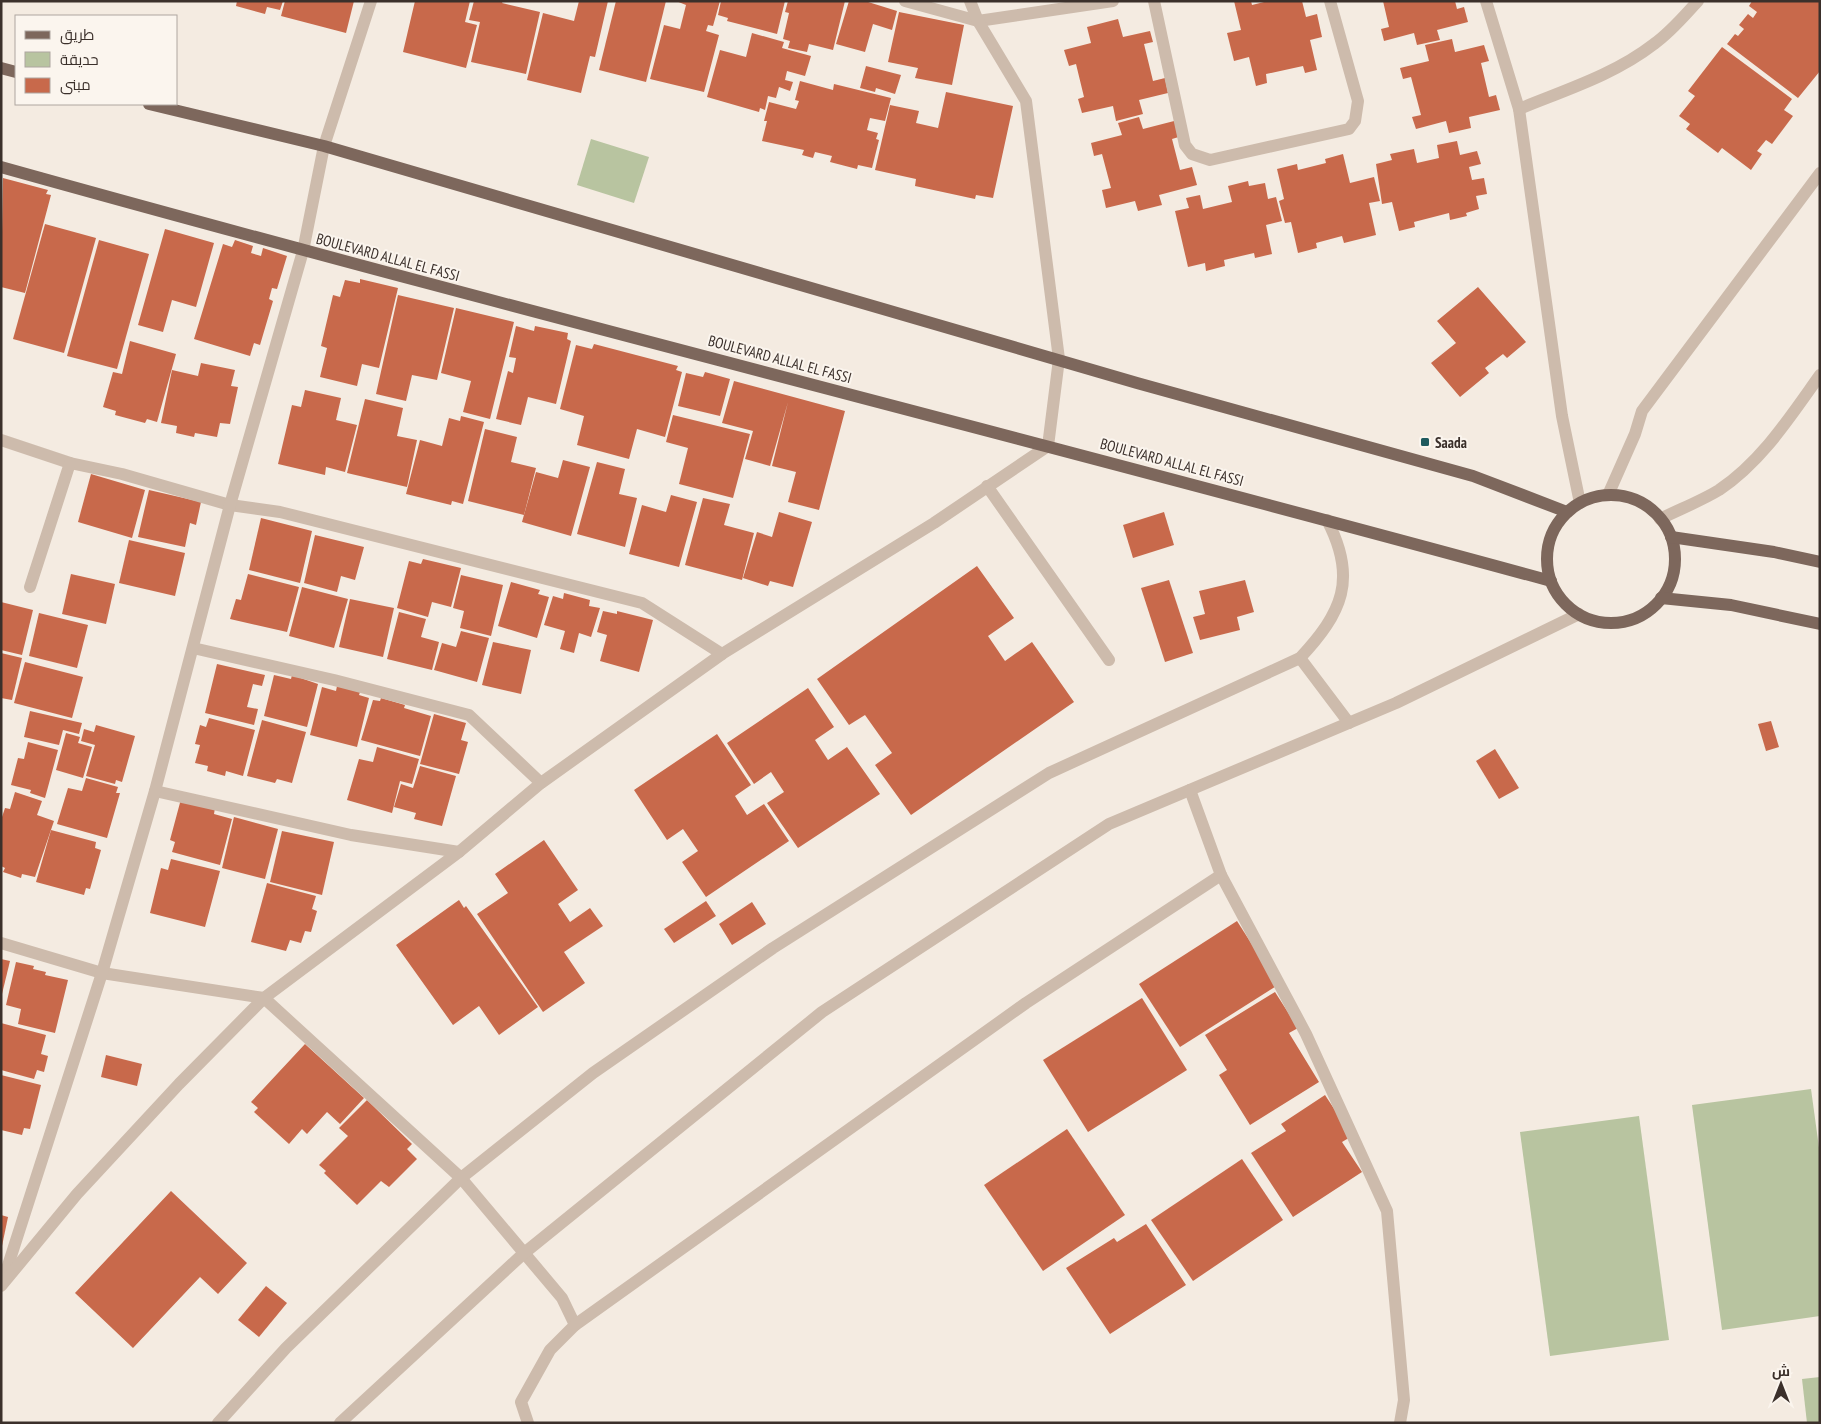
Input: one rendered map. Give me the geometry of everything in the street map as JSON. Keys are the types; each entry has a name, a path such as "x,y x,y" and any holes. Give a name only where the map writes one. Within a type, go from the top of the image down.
{"main road":[{"path":"1,68 15,72"},
{"path":"153,105 324,146 1137,383 1473,476 1567,512"},
{"name":"BOULEVARD ALLAL EL FASSI","path":"1,167 303,251 1048,446 1551,581"},
{"path":"1608,495 1628,497 1646,505 1660,518 1671,536 1674,569 1670,584 1661,598 1648,610 1632,619 1605,622 1578,614 1557,594 1551,581 1547,563 1548,544 1555,527 1567,512 1593,497 1608,495"},
{"path":"1671,536 1774,552 1820,562"},
{"path":"1661,598 1731,605 1820,624"}],"street":[{"path":"1,1286 102,973 155,791 230,506 303,251 324,146 371,1"},
{"path":"905,1 978,21 1112,1"},
{"path":"1,1286 77,1194 179,1084 264,998 459,852 541,783 722,654 934,523 1048,446 1059,359 1026,102 978,21 970,1"},
{"path":"1154,1 1185,145 1192,154 1210,160 1349,129 1356,120 1358,102 1330,1"},
{"path":"1486,1 1519,109 1562,416 1580,503"},
{"path":"1519,109 1608,73 1635,57 1674,27 1698,1"},
{"path":"1608,495 1635,434 1642,411 1820,173"},
{"path":"1660,518 1718,491 1740,474 1768,446 1820,376"},
{"path":"1,440 70,463 122,474 230,506 280,512 642,603 722,654"},
{"path":"30,587 70,463"},
{"path":"987,486 1109,660"},
{"path":"218,1423 286,1348 462,1178 593,1073 773,948 1049,773 1300,658 1332,620 1342,588 1341,553 1327,520"},
{"path":"340,1423 523,1254 822,1012 1109,824 1396,703 1578,614"},
{"path":"193,648 334,680 469,715 541,783"},
{"path":"1300,658 1348,723"},
{"path":"1190,790 1221,875 1306,1034 1387,1210 1404,1400 1400,1423"},
{"path":"155,791 351,835 459,852"},
{"path":"528,1423 521,1402 550,1350 575,1325 1026,1003 1221,875"},
{"path":"1,943 102,973 264,998 462,1178 523,1254 562,1298 575,1325"}],"green space":[{"path":"591,139 649,157 634,203 577,185"},
{"path":"1811,1089 1820,1155 1820,1316 1722,1330 1692,1105"},
{"path":"1639,1116 1669,1340 1550,1356 1520,1132"},
{"path":"1820,1377 1820,1423 1807,1423 1802,1379"}],"building":[{"path":"237,1 283,1 280,10 267,7 265,14 236,6"},
{"path":"285,1 354,1 346,33 281,16"},
{"path":"415,1 470,1 465,22 477,25 466,68 403,52"},
{"path":"474,1 503,1 502,3 540,12 526,74 471,62 480,22 469,20"},
{"path":"579,1 608,1 595,57 590,56 581,93 527,80 543,13 574,21"},
{"path":"616,1 666,1 646,82 599,70"},
{"path":"676,1 720,1 713,26 708,25 706,31 719,35 704,92 650,79 664,25 680,29 686,5"},
{"path":"721,1 785,1 777,34 727,21 728,18 718,15"},
{"path":"788,1 845,1 833,50 809,44 807,52 788,48 790,41 783,39 789,13 785,12"},
{"path":"849,1 865,1 897,11 892,30 873,24 865,52 836,44"},
{"path":"1234,1 1251,1 1252,5 1268,1 1302,1 1306,17 1317,14 1322,37 1310,40 1317,70 1305,73 1303,66 1266,74 1267,83 1256,86 1249,57 1234,61 1227,33 1241,30"},
{"path":"1383,1 1455,1 1457,9 1464,7 1468,22 1437,30 1440,40 1417,45 1414,33 1384,41 1381,29 1389,27"},
{"path":"1752,1 1820,1 1820,71 1798,98 1727,44 1735,34 1738,36 1744,29 1739,25 1748,14 1753,18 1757,12 1749,6"},
{"path":"899,12 964,25 952,85 915,78 918,68 888,62"},
{"path":"1118,19 1123,37 1150,31 1153,42 1144,44 1153,81 1165,78 1168,93 1139,100 1143,114 1116,121 1113,106 1082,113 1078,99 1084,97 1076,64 1069,66 1064,50 1091,43 1087,27"},
{"path":"752,33 784,42 782,48 811,56 805,76 787,71 785,80 793,82 790,91 779,87 776,98 768,96 765,110 760,108 759,112 707,97 720,50 746,57"},
{"path":"1452,39 1455,52 1484,45 1489,61 1481,63 1489,97 1496,95 1500,110 1469,117 1471,128 1449,133 1446,121 1416,129 1412,117 1421,115 1411,77 1403,79 1400,68 1429,61 1425,45"},
{"path":"1722,47 1792,99 1784,110 1793,116 1772,144 1766,140 1757,151 1762,154 1751,170 1722,148 1718,153 1686,129 1690,124 1679,116 1695,96 1688,91"},
{"path":"866,66 901,75 895,94 876,88 875,92 860,88"},
{"path":"800,81 833,90 834,84 891,98 885,121 870,118 867,130 878,133 876,139 879,140 872,168 858,165 857,169 830,162 832,156 815,152 813,158 802,155 804,150 762,141 767,121 764,121 769,102 796,109 799,101 795,100"},
{"path":"946,92 1013,106 993,198 976,195 975,199 915,186 916,179 875,170 890,105 919,111 916,123 938,128"},
{"path":"1139,117 1143,129 1178,120 1182,136 1172,139 1180,170 1192,167 1197,185 1159,195 1162,205 1138,211 1135,201 1106,208 1102,190 1111,188 1102,154 1094,156 1091,143 1122,135 1118,123"},
{"path":"1457,141 1460,155 1477,151 1481,164 1469,167 1472,180 1484,178 1487,194 1476,196 1479,209 1466,213 1467,216 1450,220 1449,213 1414,222 1415,227 1399,231 1392,202 1382,204 1376,164 1392,160 1390,154 1414,149 1417,163 1439,158 1437,145"},
{"path":"1343,154 1350,183 1374,177 1380,201 1369,203 1376,235 1344,243 1342,236 1316,243 1317,248 1298,253 1291,222 1285,223 1279,201 1284,199 1277,169 1297,164 1298,170 1326,163 1325,159"},
{"path":"3,178 48,190 46,194 51,195 25,293 1,287"},
{"path":"1248,181 1249,186 1265,183 1268,199 1276,197 1282,221 1266,225 1272,254 1255,258 1254,253 1224,260 1225,266 1206,271 1205,263 1188,267 1175,211 1189,208 1186,198 1200,195 1203,209 1232,202 1228,186"},
{"path":"45,224 96,238 64,353 13,339"},
{"path":"165,229 214,243 196,307 172,300 163,332 138,325"},
{"path":"99,240 149,254 117,369 67,356"},
{"path":"235,240 253,246 251,253 261,256 263,248 287,256 277,289 272,288 269,299 273,301 260,345 254,343 250,356 194,339 223,244 232,247"},
{"path":"360,279 398,288 379,368 362,364 357,386 320,377 327,348 321,346 333,295 340,297 345,280 360,283"},
{"path":"1478,287 1526,342 1507,358 1503,354 1485,368 1489,373 1460,397 1431,363 1456,343 1437,321"},
{"path":"398,295 454,308 437,380 412,375 406,401 376,394"},
{"path":"456,308 514,322 490,419 463,412 471,381 441,373"},
{"path":"516,326 534,331 535,326 568,333 567,339 571,341 556,404 528,397 521,425 496,419 508,371 513,373 516,358 509,357"},
{"path":"130,341 176,354 157,422 147,419 145,423 115,415 116,411 103,407 113,372 122,374"},
{"path":"594,344 678,366 676,370 682,372 665,437 637,429 629,459 577,445 584,416 560,409 576,345 592,349"},
{"path":"201,363 235,370 231,386 238,387 230,424 220,423 217,437 195,433 194,437 176,433 177,426 161,423 172,370 198,376"},
{"path":"705,372 730,379 720,416 678,406 686,373 703,377"},
{"path":"734,381 845,411 819,510 788,502 796,472 772,466 788,402 770,466 745,459 753,431 722,423"},
{"path":"305,390 341,398 336,420 357,425 345,472 326,467 325,475 278,464 292,405 301,407"},
{"path":"365,399 403,408 397,436 417,440 407,487 347,473"},
{"path":"673,415 750,434 733,498 679,484 688,448 666,442"},
{"path":"461,416 484,422 463,504 452,501 451,505 406,494 420,440 442,446 449,418 460,421"},
{"path":"485,429 517,437 511,462 536,468 524,515 468,501"},
{"path":"563,460 590,467 571,536 522,522 536,472 558,478"},
{"path":"597,462 625,469 619,494 637,498 625,547 577,534"},
{"path":"91,474 145,490 132,538 78,522"},
{"path":"149,490 201,502 196,525 190,523 185,547 138,537"},
{"path":"671,495 697,502 679,567 629,554 642,505 666,512"},
{"path":"703,498 730,504 724,525 754,533 742,580 685,565"},
{"path":"779,512 812,522 793,587 770,581 768,586 743,578 757,532 772,537"},
{"path":"1164,512 1174,545 1133,558 1123,525"},
{"path":"261,518 312,531 300,583 249,570"},
{"path":"315,535 364,547 355,580 341,576 337,592 304,583"},
{"path":"129,540 185,553 175,596 119,583"},
{"path":"423,559 461,568 451,607 432,602 428,617 397,608 409,561 421,564"},
{"path":"977,566 1014,618 988,636 1005,661 1032,642 1074,702 911,815 875,765 892,753 865,715 849,725 817,679"},
{"path":"71,574 115,584 106,624 62,614"},
{"path":"248,574 299,587 287,632 230,619 236,599 241,600"},
{"path":"461,575 503,585 491,636 460,628 464,611 453,608"},
{"path":"1169,580 1193,653 1165,662 1141,588"},
{"path":"1245,580 1254,612 1237,617 1240,630 1200,640 1193,617 1205,614 1199,591"},
{"path":"511,582 540,590 538,594 549,597 537,638 498,626"},
{"path":"302,587 348,599 334,648 289,636"},
{"path":"564,593 590,600 589,606 600,608 591,637 579,633 574,653 560,649 565,631 544,625 553,596 563,599"},
{"path":"350,599 394,608 383,657 339,647"},
{"path":"1,602 33,610 22,655 1,650"},
{"path":"603,611 617,614 617,611 653,620 639,672 600,661 607,635 597,632"},
{"path":"399,612 426,619 421,637 439,642 432,670 387,659"},
{"path":"39,613 88,625 77,668 29,656"},
{"path":"461,631 489,638 477,682 434,670 442,643 456,647"},
{"path":"493,642 531,650 521,694 482,685"},
{"path":"1,653 22,658 12,700 1,698"},
{"path":"25,662 83,677 72,718 14,703"},
{"path":"217,664 265,675 262,686 253,684 247,707 258,709 254,725 205,713"},
{"path":"274,675 291,679 292,675 318,684 307,727 264,716"},
{"path":"337,686 360,692 359,695 369,698 357,747 310,735 322,687 336,691"},
{"path":"808,688 834,727 815,740 828,760 847,747 880,794 798,848 767,803 784,792 771,772 754,784 727,743"},
{"path":"381,698 405,705 404,708 431,716 420,756 361,740 373,700 380,701"},
{"path":"30,711 82,723 79,734 63,730 59,745 24,737"},
{"path":"434,714 466,723 461,740 468,742 459,774 420,764"},
{"path":"209,718 255,730 243,776 226,771 225,776 207,771 208,766 195,763 200,745 195,744 200,725 206,727"},
{"path":"262,720 306,732 292,783 277,779 275,783 247,776"},
{"path":"1771,721 1779,747 1766,751 1758,724"},
{"path":"96,725 135,736 122,782 116,780 115,784 86,776 95,745 81,741 84,729 94,732"},
{"path":"66,733 80,737 78,743 92,747 83,778 56,770"},
{"path":"717,734 751,785 735,796 747,815 764,804 789,841 706,897 682,862 698,851 683,829 667,840 634,790"},
{"path":"28,742 58,750 45,798 30,793 31,790 11,785 18,758 24,759"},
{"path":"377,747 419,759 412,784 400,781 392,813 347,800 359,759 373,762"},
{"path":"1495,749 1519,788 1499,799 1476,761"},
{"path":"420,766 456,776 442,826 414,819 416,813 394,807 401,784 413,788"},
{"path":"86,778 118,787 116,793 120,793 107,838 57,824 68,788 82,791"},
{"path":"15,792 42,801 37,815 54,821 35,877 22,874 21,878 3,872 5,868 1,866 1,820 5,808 10,809"},
{"path":"181,799 215,808 214,814 232,819 220,865 172,852 175,842 170,840"},
{"path":"234,817 278,829 265,879 222,868"},
{"path":"51,830 96,842 95,848 101,850 90,889 86,888 84,895 36,882"},
{"path":"282,831 334,842 322,895 270,882"},
{"path":"544,840 578,890 558,904 570,922 590,908 603,926 564,952 585,983 543,1012 477,914 508,893 495,874"},
{"path":"171,859 220,871 205,927 150,913 161,868 168,870"},
{"path":"267,883 316,896 312,909 317,911 311,932 305,931 301,943 290,940 286,951 251,942"},
{"path":"459,900 464,908 466,906 538,1007 499,1035 479,1006 453,1025 396,945"},
{"path":"706,901 716,916 674,943 664,929"},
{"path":"752,902 766,924 732,945 719,924"},
{"path":"1237,921 1278,985 1180,1047 1139,984"},
{"path":"1,959 10,961 2,994 1,994"},
{"path":"16,962 34,966 33,969 46,972 45,975 68,980 55,1033 18,1024 21,1009 6,1005"},
{"path":"1275,992 1298,1028 1289,1033 1319,1082 1250,1125 1219,1075 1227,1070 1205,1035"},
{"path":"1142,998 1187,1070 1088,1132 1043,1060"},
{"path":"1,1023 46,1035 41,1054 48,1056 44,1072 37,1070 34,1079 1,1070"},
{"path":"305,1044 364,1098 340,1124 327,1112 307,1134 302,1129 289,1144 254,1112 258,1108 251,1102"},
{"path":"106,1055 142,1064 137,1086 101,1077"},
{"path":"1,1075 41,1085 30,1129 24,1128 22,1135 1,1130"},
{"path":"1325,1095 1352,1136 1342,1142 1362,1172 1293,1217 1251,1153 1286,1131 1281,1124"},
{"path":"367,1100 412,1144 407,1149 417,1159 389,1187 381,1181 357,1205 324,1173 326,1171 319,1165 348,1136 339,1128"},
{"path":"1067,1129 1125,1215 1043,1271 984,1185"},
{"path":"1242,1159 1283,1220 1193,1281 1151,1220"},
{"path":"171,1191 247,1263 218,1294 200,1277 133,1348 75,1293"},
{"path":"1,1215 8,1217 2,1246 1,1246"},
{"path":"1146,1224 1186,1285 1110,1334 1066,1268 1114,1238 1117,1242"},
{"path":"266,1286 287,1303 259,1337 238,1320"}],"place":[{"name":"Saada","path":"1425,442"}]}
